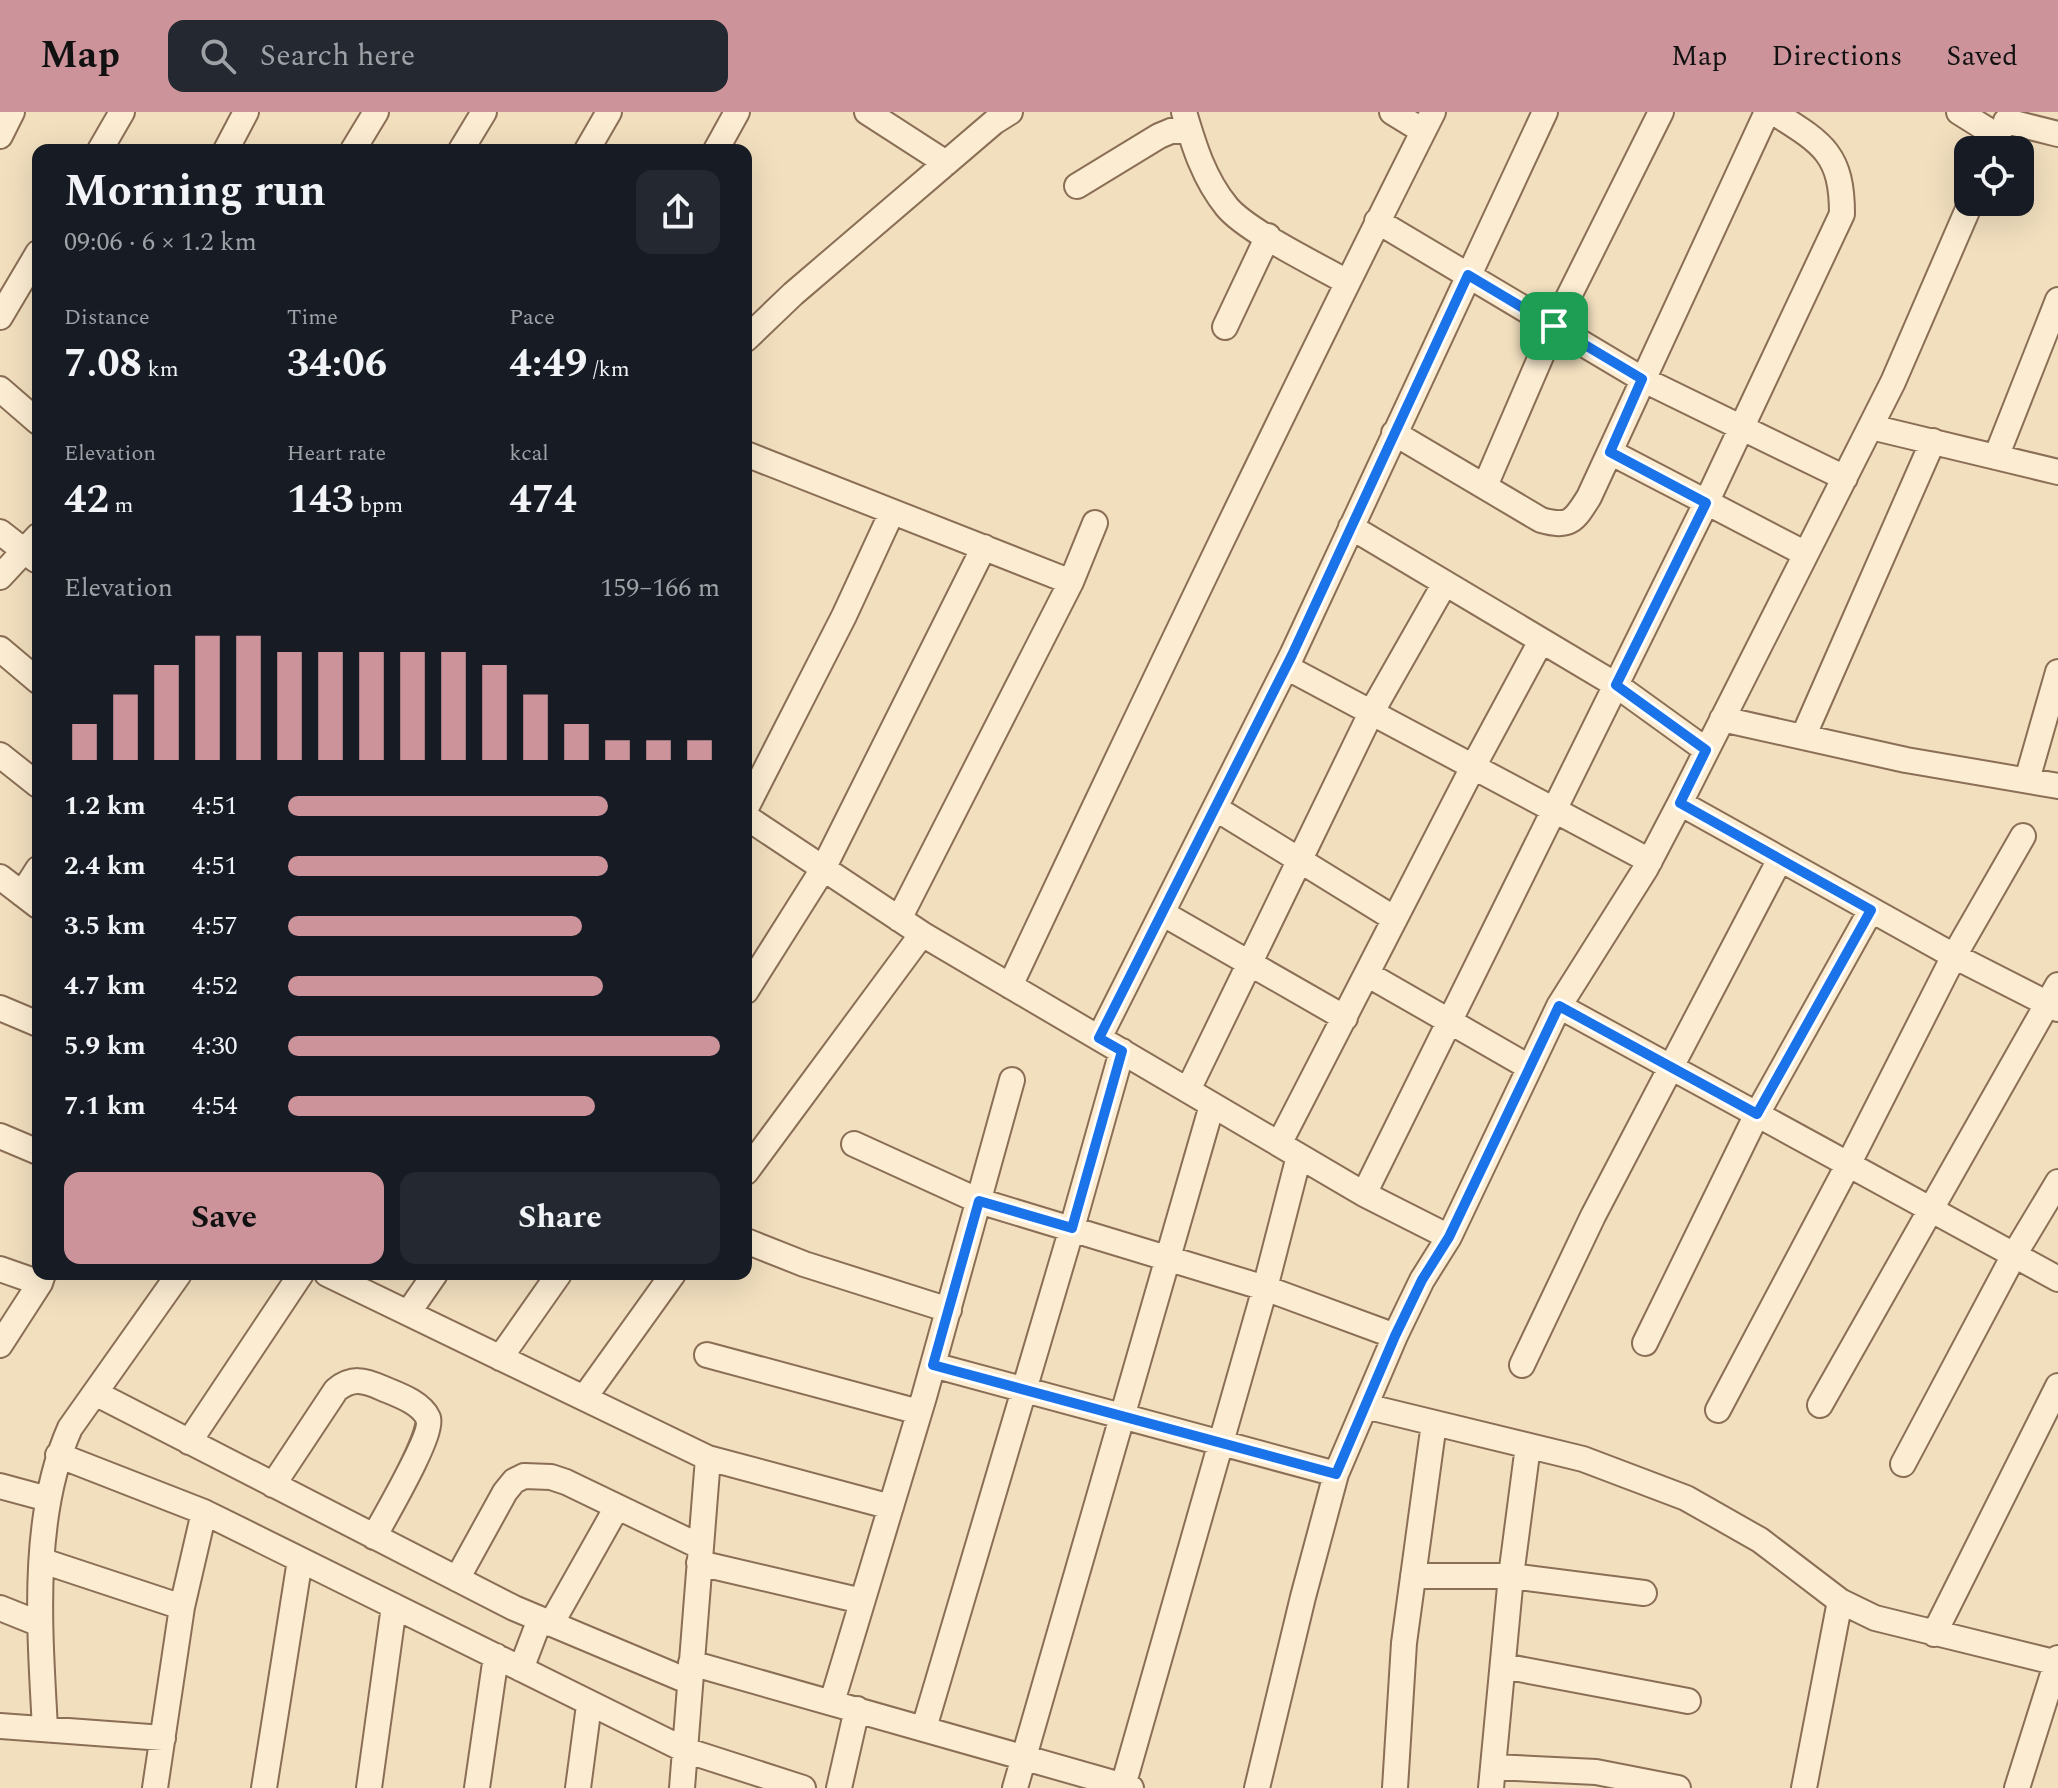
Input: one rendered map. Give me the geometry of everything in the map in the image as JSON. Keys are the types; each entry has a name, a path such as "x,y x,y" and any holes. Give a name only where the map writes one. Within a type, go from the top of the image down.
{"street":[{"path":"0,136 12,112"},
{"path":"103,144 122,112"},
{"path":"229,144 246,112"},
{"path":"357,144 376,112"},
{"path":"465,144 484,112"},
{"path":"590,144 609,112"},
{"path":"719,144 737,112"},
{"path":"867,112 946,163"},
{"path":"752,333 793,294 994,122 1010,112"},
{"path":"1010,986 1168,650 1428,121 1392,112"},
{"path":"1099,1038 1286,667 1545,112"},
{"path":"1485,486 1554,326 1661,112"},
{"path":"1364,1194 1706,503 1842,214 1842,186 1836,164 1810,135 1770,112 1589,497 1577,516 1568,523 1558,525 1541,520 1394,433"},
{"path":"1959,112 2002,130 2058,134"},
{"path":"1077,186 1186,121 1201,165 1229,210 1347,282"},
{"path":"1257,1788 1336,1474 1395,1336 1422,1280 1449,1237 1559,1006 1650,861 1680,803 1893,382 1965,216"},
{"path":"1377,221 1642,379 1845,478"},
{"path":"1225,327 1268,236"},
{"path":"0,317 32,263"},
{"path":"1996,457 2058,300"},
{"path":"0,389 32,417"},
{"path":"1871,427 2058,472"},
{"path":"1803,737 1933,441"},
{"path":"1610,452 1806,554"},
{"path":"752,456 1071,582"},
{"path":"752,796 844,616 892,512"},
{"path":"899,919 1071,582 1095,523"},
{"path":"1351,527 1616,685 1706,750"},
{"path":"0,532 32,548"},
{"path":"752,981 823,869 984,547"},
{"path":"0,577 32,551"},
{"path":"1188,1090 1371,713 1445,583"},
{"path":"95,1393 457,1579 546,1621 690,1673 832,1702 1127,1787 1265,1288 1289,1150 1345,1018 1541,641"},
{"path":"0,649 32,676"},
{"path":"1286,667 1650,861"},
{"path":"2027,780 2058,672"},
{"path":"1722,719 1906,760 2058,786"},
{"path":"0,755 32,780"},
{"path":"1680,803 1954,956 2054,999 1820,1405"},
{"path":"1215,808 1395,919"},
{"path":"752,821 922,934 1364,1194 1449,1237"},
{"path":"1718,1410 1954,956 2023,836"},
{"path":"1522,1365 1593,1216 1780,859"},
{"path":"0,877 30,900"},
{"path":"1645,1343 1757,1114 1871,910"},
{"path":"1162,913 1345,1018"},
{"path":"752,1162 922,934"},
{"path":"1367,974 1529,1067"},
{"path":"1559,1006 2058,1279"},
{"path":"0,1008 32,1021"},
{"path":"924,1728 1122,1051"},
{"path":"832,1702 949,1310 1012,1080"},
{"path":"1015,1788 1212,1105"},
{"path":"0,1136 32,1149"},
{"path":"854,1144 979,1201 1265,1288 1395,1336"},
{"path":"1903,1464 2014,1255 2058,1182"},
{"path":"752,1243 804,1264 949,1310"},
{"path":"0,1269 32,1276"},
{"path":"0,1345 40,1280"},
{"path":"45,1729 40,1624 48,1499 58,1455 70,1428 175,1280"},
{"path":"189,1442 297,1280"},
{"path":"339,1280 708,1458 891,1507"},
{"path":"408,1313 431,1280"},
{"path":"500,1358 555,1280"},
{"path":"584,1398 669,1280"},
{"path":"707,1355 919,1412"},
{"path":"933,1365 1336,1474"},
{"path":"273,1485 336,1390 344,1384 354,1380 368,1382 404,1397 422,1410 428,1419 428,1427 419,1451 374,1537"},
{"path":"1934,1634 2058,1386"},
{"path":"1365,1406 1583,1459 1686,1498 1760,1540 1840,1601 1875,1618 2058,1661 2017,1788"},
{"path":"1395,1788 1404,1643 1434,1423"},
{"path":"1528,1446 1511,1576 1492,1777 1678,1788"},
{"path":"58,1455 204,1512 685,1750 803,1788"},
{"path":"682,1788 708,1458"},
{"path":"457,1579 505,1492 514,1481 535,1474 566,1482 617,1507 700,1555 862,1601"},
{"path":"0,1486 48,1499"},
{"path":"521,1669 546,1621 617,1507"},
{"path":"155,1788 182,1607 204,1512"},
{"path":"264,1788 300,1560"},
{"path":"43,1561 182,1607"},
{"path":"1413,1576 1511,1576 1644,1593"},
{"path":"1804,1788 1840,1601"},
{"path":"369,1788 394,1606"},
{"path":"0,1608 40,1624"},
{"path":"477,1788 496,1656"},
{"path":"1503,1666 1688,1701"},
{"path":"578,1788 589,1705"},
{"path":"839,1788 857,1709"},
{"path":"0,1726 163,1738"}],"route":[{"path":"1468,275 1554,326 1642,379 1610,452 1706,503 1616,685 1706,750 1680,803 1871,910 1757,1114 1559,1006 1449,1237 1422,1280 1395,1336 1336,1474 933,1365 979,1201 1072,1228 1122,1051 1099,1038 1292,655 1468,275"}]}
